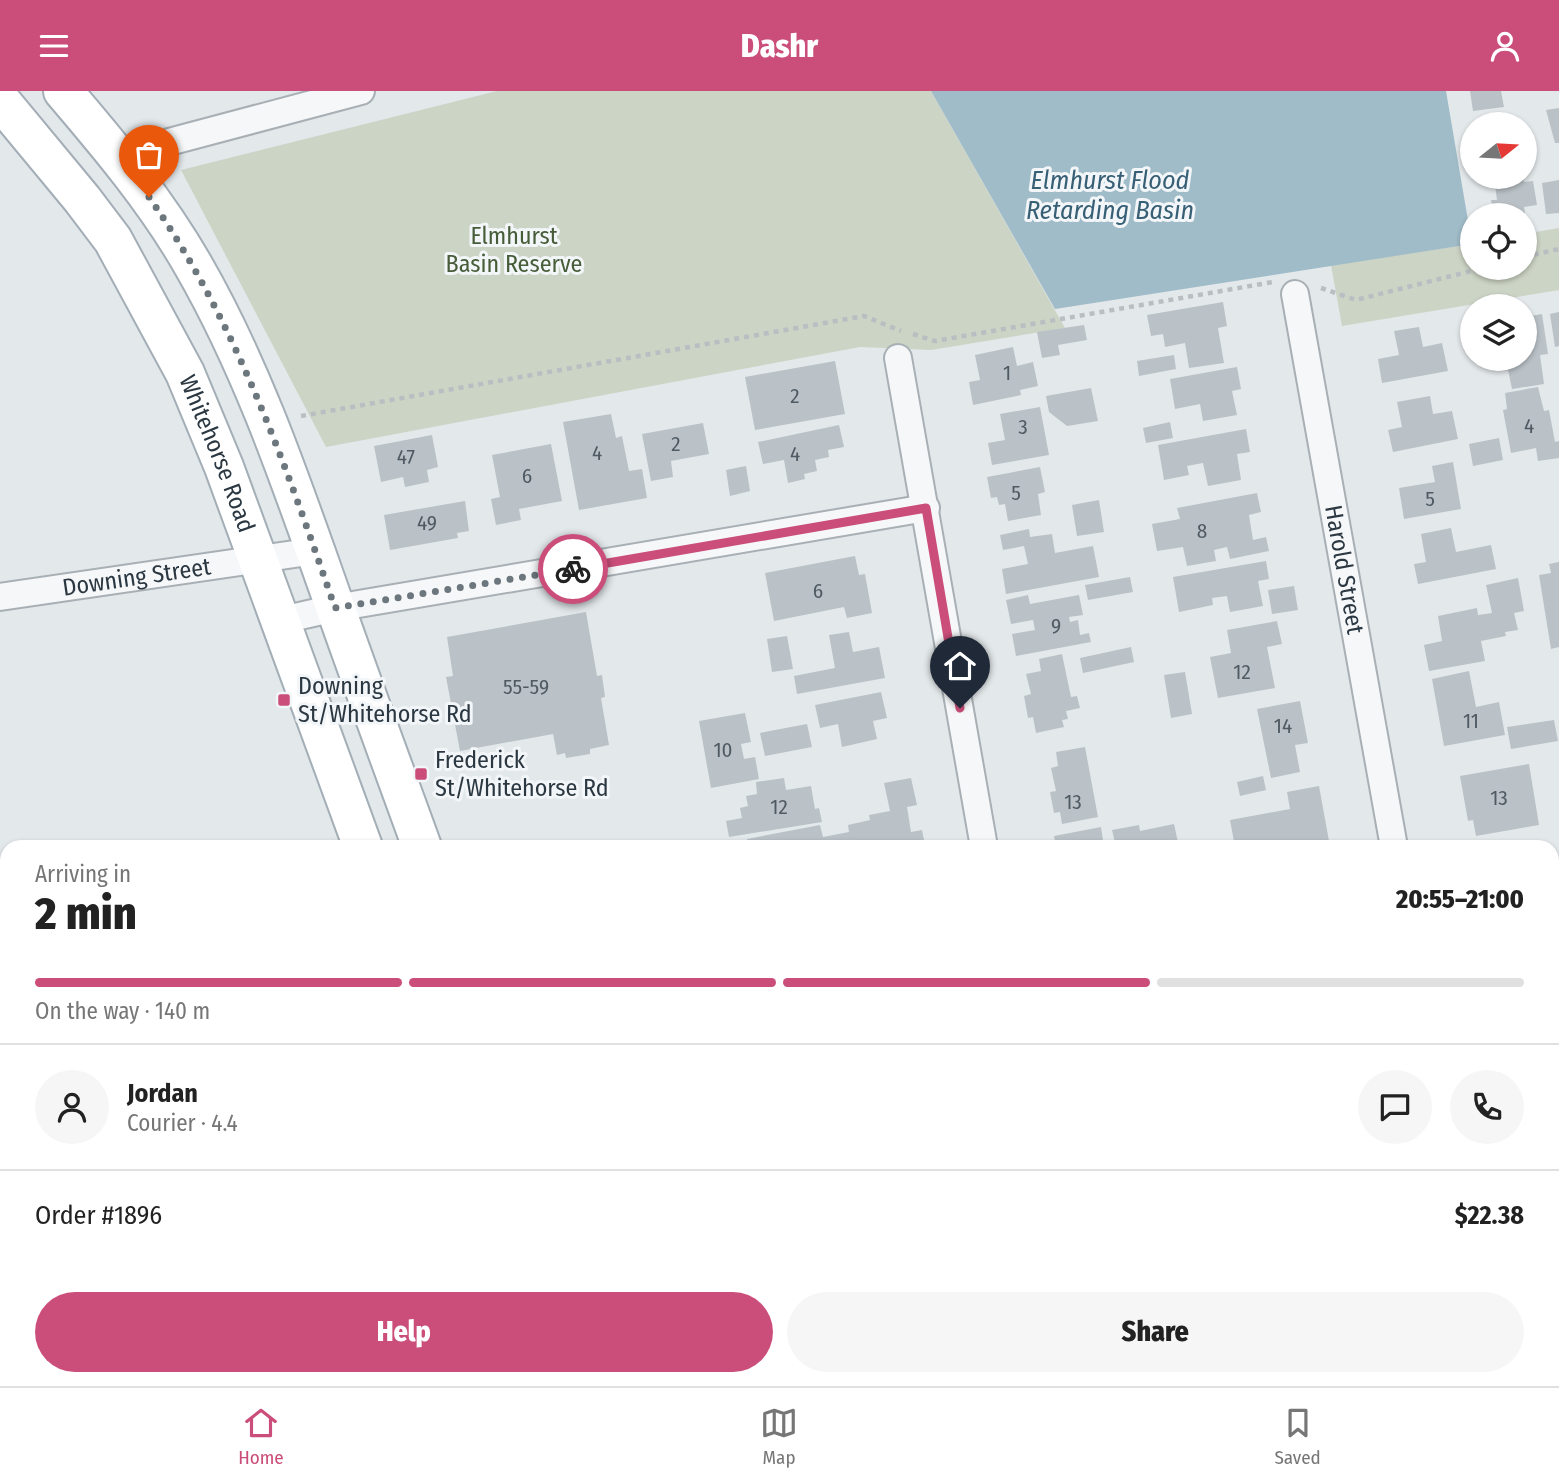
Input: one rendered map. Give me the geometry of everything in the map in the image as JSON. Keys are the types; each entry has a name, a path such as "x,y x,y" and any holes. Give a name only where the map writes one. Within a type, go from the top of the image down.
{"main road":[{"path":"63,91 126,165 192,263 222,317 276,444 419,840"},
{"name":"Whitehorse Road","path":"0,100 113,240 164,331 206,421 282,620 361,840"}],"street":[{"path":"126,165 169,142 361,91"},
{"name":"Harold Street","path":"1295,294 1393,840"},
{"path":"898,358 983,840"},
{"path":"282,620 335,608 926,508"},
{"name":"Downing Street","path":"0,597 315,551"}],"path":[{"path":"1537,254 1559,249"}],"green space":[{"name":"Elmhurst Basin Reserve","path":"497,91 931,91 1065,328 931,350 860,347 326,447 181,170"},
{"path":"1559,228 1559,290 1535,294 1460,294 1460,306 1342,326 1331,265 1460,246 1460,280 1537,280 1537,232"}],"water":[{"name":"Elmhurst Flood Retarding Basin","path":"931,91 1446,91 1460,173 1460,189 1463,189 1465,203 1460,203 1460,246 1055,309"}],"building":[{"path":"1470,91 1501,91 1504,107 1473,111"},
{"path":"1559,108 1559,143 1555,143 1546,110"},
{"path":"1559,180 1559,213 1546,214 1542,183"},
{"path":"1496,189 1534,189 1537,203 1492,203 1491,200 1497,200"},
{"path":"1223,302 1227,326 1218,328 1224,363 1189,368 1185,343 1165,347 1163,334 1151,336 1147,315"},
{"path":"1559,312 1559,346 1555,347 1550,314"},
{"path":"1542,314 1548,354 1540,355 1544,384 1512,389 1508,371 1537,371 1537,315"},
{"path":"1084,325 1087,340 1058,345 1060,355 1042,358 1037,332"},
{"path":"1419,327 1423,347 1442,343 1448,371 1382,383 1378,359 1399,355 1394,331"},
{"path":"1013,347 1017,366 1033,362 1038,386 1020,390 1021,395 973,405 969,382 980,380 975,355"},
{"path":"1174,355 1176,369 1139,376 1137,361"},
{"path":"835,361 845,414 755,430 745,377"},
{"path":"1237,367 1241,389 1232,391 1237,415 1203,421 1200,404 1175,409 1170,379"},
{"path":"1538,387 1544,411 1549,410 1555,442 1559,441 1559,458 1538,461 1536,448 1511,453 1503,410 1507,409 1505,393"},
{"path":"1091,388 1098,421 1067,426 1049,412 1046,396"},
{"path":"1430,396 1433,414 1452,411 1458,439 1393,452 1388,430 1402,427 1397,402"},
{"path":"1040,407 1049,455 992,465 988,443 1005,440 1000,414"},
{"path":"611,414 616,438 622,436 629,471 642,469 647,498 579,510 563,422"},
{"path":"1170,422 1173,438 1146,443 1143,428"},
{"path":"703,423 709,454 671,461 673,477 651,481 642,434"},
{"path":"839,425 844,447 828,450 829,457 815,460 817,471 804,474 805,479 788,483 784,460 763,464 758,442"},
{"path":"1246,429 1250,452 1237,454 1241,480 1208,486 1203,463 1187,466 1189,475 1164,480 1158,445"},
{"path":"432,435 438,467 427,470 429,482 405,487 403,477 381,482 374,446"},
{"path":"1499,438 1503,460 1473,466 1469,444"},
{"path":"551,444 562,501 519,509 521,520 496,525 491,499 500,497 492,455"},
{"path":"1453,462 1461,509 1404,519 1399,488 1435,482 1432,466"},
{"path":"746,466 750,491 730,496 726,470"},
{"path":"1040,467 1045,492 1038,494 1041,515 1008,521 1005,504 999,505 997,497 991,498 987,477"},
{"path":"1257,493 1261,512 1249,515 1253,540 1266,537 1269,551 1230,559 1227,547 1214,550 1216,561 1187,566 1183,547 1157,551 1152,524 1180,519 1177,508"},
{"path":"1099,500 1104,532 1077,536 1072,505"},
{"path":"465,501 469,531 457,533 458,538 390,550 384,515"},
{"path":"1451,528 1456,552 1491,545 1496,569 1418,584 1414,564 1426,562 1421,534"},
{"path":"1029,529 1030,537 1052,534 1055,553 1093,546 1099,577 1006,594 1002,569 1028,564 1024,546 1003,550 1000,535"},
{"path":"855,556 859,575 865,574 872,613 847,618 844,607 774,621 765,573"},
{"path":"1266,561 1269,579 1258,581 1263,606 1230,612 1227,596 1212,598 1213,605 1179,612 1173,577"},
{"path":"1559,562 1559,647 1551,649 1539,575 1551,573 1549,564"},
{"path":"1130,577 1133,592 1088,600 1085,585"},
{"path":"1518,578 1524,611 1514,613 1518,630 1505,632 1506,636 1481,641 1485,661 1429,671 1424,645 1442,641 1438,616 1477,608 1478,615 1492,613 1486,585"},
{"path":"1294,586 1298,610 1272,614 1268,590"},
{"path":"1028,595 1030,604 1079,595 1083,615 1069,617 1070,622 1078,620 1080,635 1089,633 1091,642 1016,656 1012,634 1035,630 1033,620 1011,624 1006,600"},
{"path":"586,612 597,676 602,675 605,697 601,698 609,745 590,749 590,754 566,758 565,753 557,755 553,734 460,751 446,677 453,676 447,637"},
{"path":"1277,621 1282,644 1267,647 1275,688 1218,698 1210,657 1231,653 1227,630"},
{"path":"849,632 853,652 879,647 885,678 797,694 794,676 835,668 829,635"},
{"path":"787,636 793,669 772,672 767,639"},
{"path":"1131,647 1134,662 1083,673 1080,658"},
{"path":"1062,654 1071,697 1077,696 1080,708 1066,711 1068,719 1062,720 1064,727 1036,733 1033,717 1028,718 1024,696 1031,694 1026,674 1041,671 1039,659"},
{"path":"1469,671 1476,707 1499,702 1505,735 1444,746 1432,679"},
{"path":"1185,672 1192,714 1171,718 1164,675"},
{"path":"881,692 887,718 873,721 877,739 842,747 838,724 820,728 815,705"},
{"path":"1300,701 1308,743 1295,745 1300,772 1271,778 1257,709"},
{"path":"745,713 751,742 741,744 744,759 755,757 759,779 711,788 699,721"},
{"path":"1554,720 1558,741 1511,749 1507,727"},
{"path":"807,724 812,747 765,756 760,733"},
{"path":"1085,747 1098,817 1062,824 1060,812 1054,813 1050,792 1056,791 1051,768 1058,766 1056,752"},
{"path":"1529,764 1539,825 1476,836 1473,820 1468,821 1460,776"},
{"path":"1263,776 1266,790 1240,796 1237,782"},
{"path":"784,778 786,790 811,786 815,809 819,808 822,822 729,837 726,821 742,818 740,808 748,806 746,796 757,794 756,782"},
{"path":"911,778 917,805 907,807 911,832 922,830 924,840 747,840 820,825 823,837 849,832 848,825 870,820 869,815 890,811 884,783"},
{"path":"1319,786 1329,840 1234,840 1230,820 1290,809 1287,792"},
{"path":"1174,824 1177,840 1114,840 1112,830 1139,825 1140,831"},
{"path":"1101,827 1103,840 1055,840 1054,836"}],"way so far":[{"path":"149,197 192,263 222,317 276,444 335,608 573,569"}],"place":[{"name":"Downing St/Whitehorse Rd","path":"284,700"},
{"name":"Frederick St/Whitehorse Rd","path":"421,774"}],"route":[{"path":"573,569 926,508 960,708"}]}
